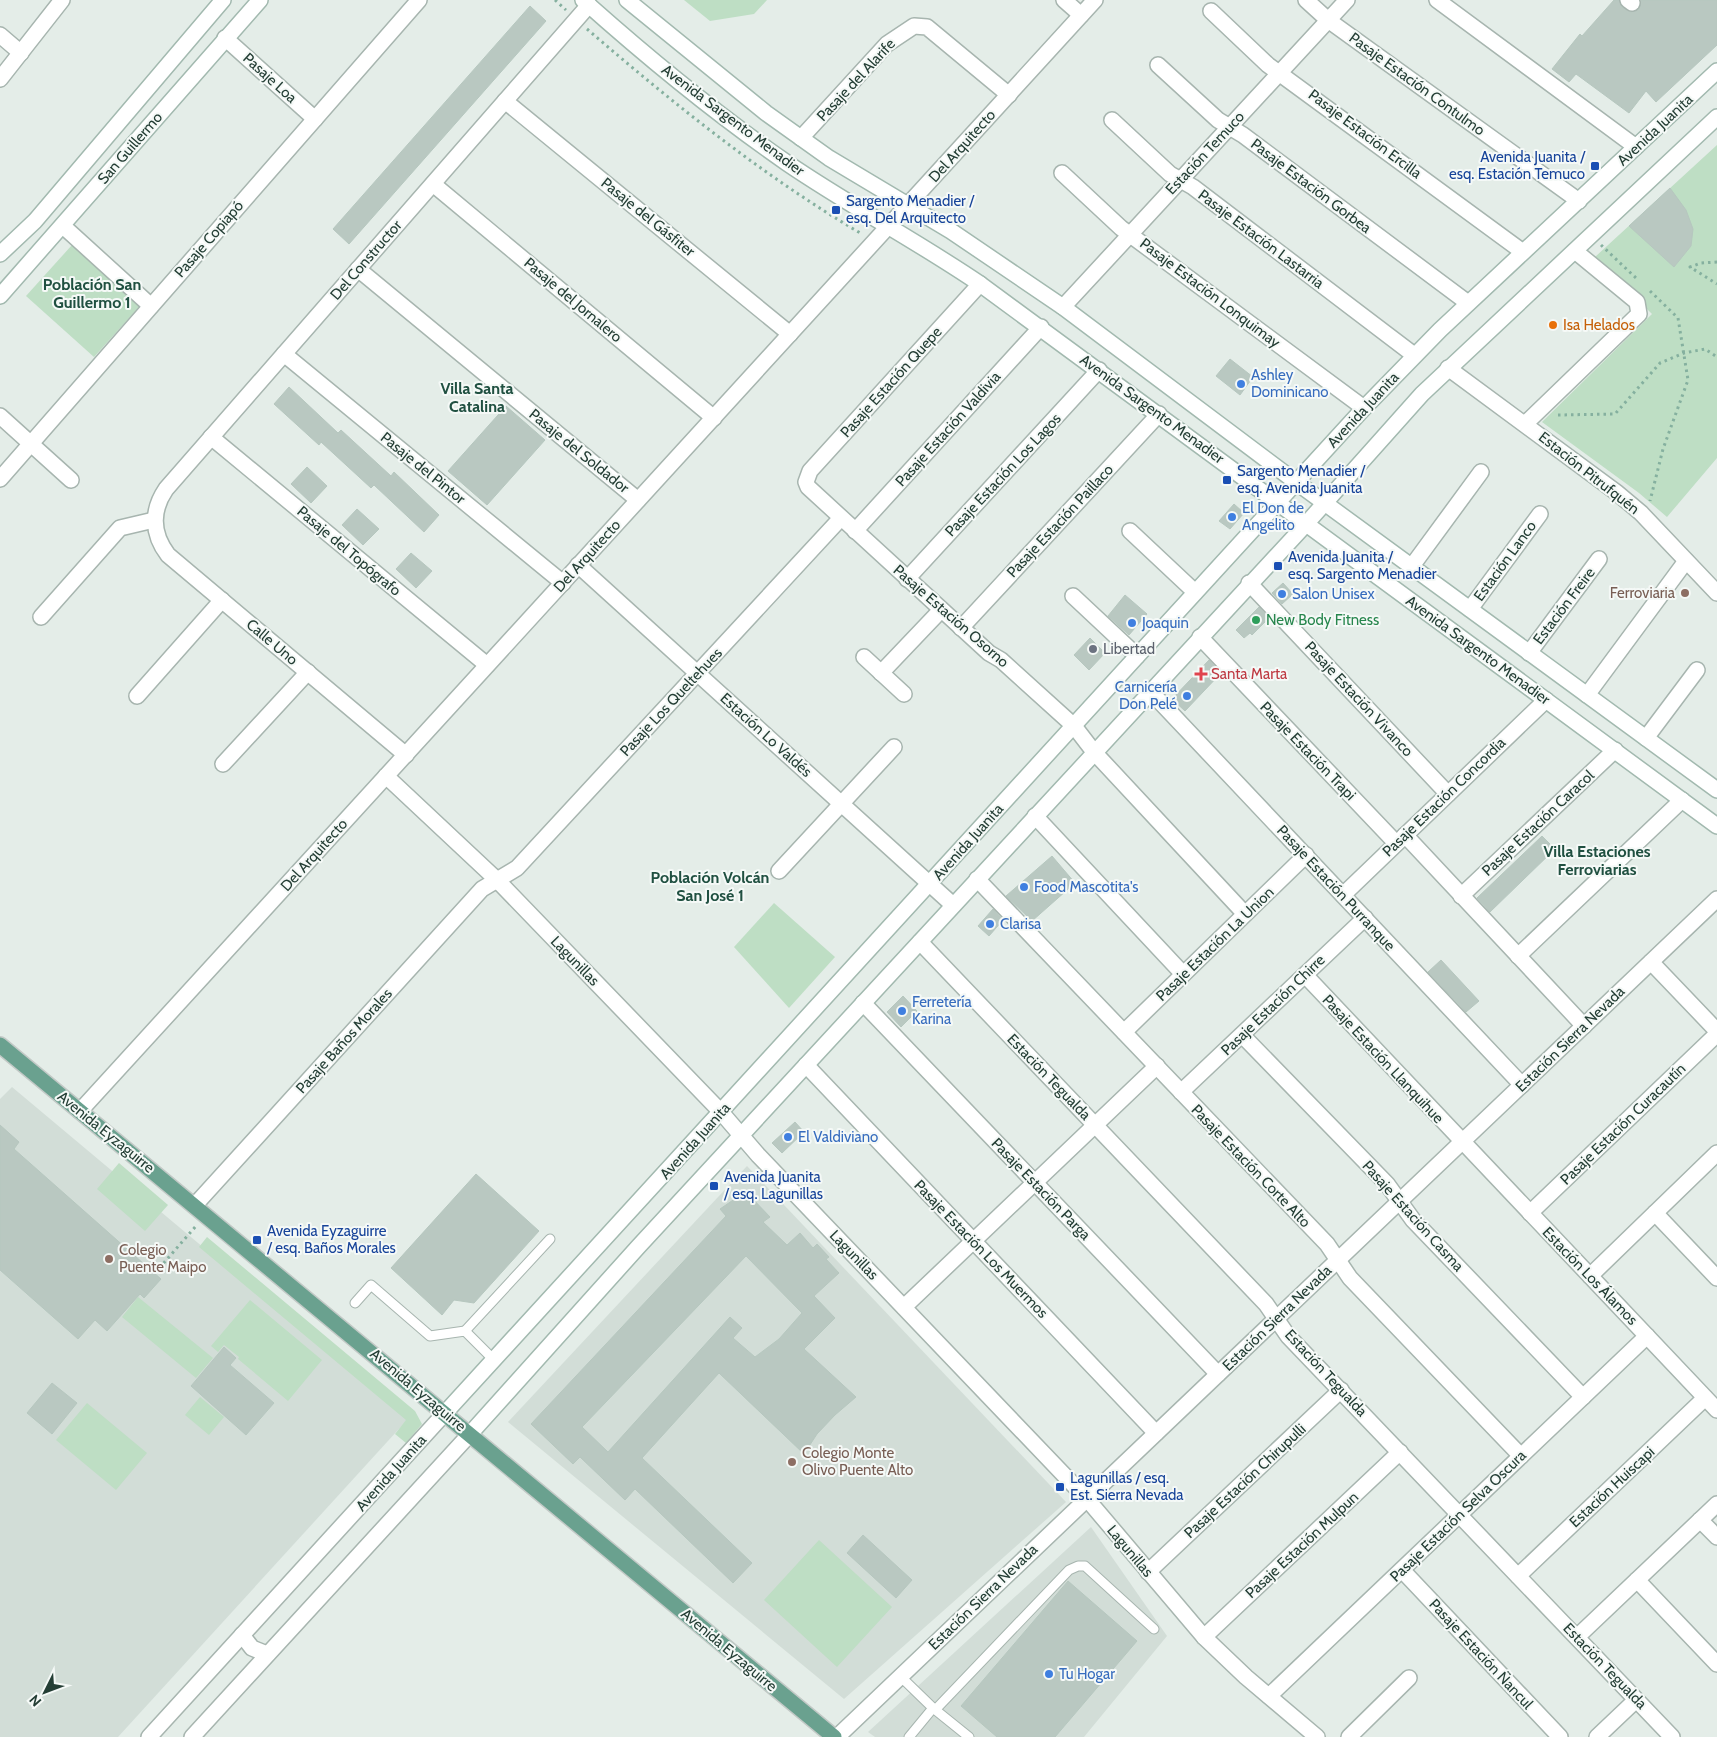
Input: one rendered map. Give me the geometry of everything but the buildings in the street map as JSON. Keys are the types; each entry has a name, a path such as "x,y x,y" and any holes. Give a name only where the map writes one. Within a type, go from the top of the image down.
{"main road":[{"name":"Avenida Eyzaguirre","path":"0,1045 836,1737"}],"street":[{"path":"0,79 62,0"},
{"name":"San Guillermo","path":"0,254 35,221 224,0"},
{"name":"San Guillermo","path":"0,296 260,0"},
{"name":"Pasaje Copiapó","path":"0,478 419,0"},
{"name":"Avenida Sargento Menadier","path":"626,0 766,113 801,138 951,231 1063,306 1296,482 1716,787"},
{"path":"1064,0 1081,15"},
{"name":"Del Arquitecto","path":"80,1111 1095,0"},
{"name":"Pasaje Estación Contulmo","path":"1306,0 1328,20 1578,201"},
{"name":"Estación Temuco","path":"1063,306 1347,0"},
{"path":"1437,0 1636,146"},
{"name":"Avenida Sargento Menadier","path":"586,3 678,80 761,144 812,180 980,284 1041,327 1717,826"},
{"name":"Del Constructor","path":"154,520 156,508 166,489 505,101 586,3"},
{"name":"Pasaje Estación Ercilla","path":"1211,11 1268,65 1523,252"},
{"name":"Pasaje del Alarife","path":"801,138 888,44 914,26 927,27 1009,95"},
{"path":"0,35 21,53"},
{"name":"Pasaje Loa","path":"225,38 315,119"},
{"name":"Pasaje Estación Gorbea","path":"1158,65 1218,120 1468,304"},
{"name":"Avenida Juanita","path":"148,1737 1364,408 1468,304 1717,71"},
{"name":"Pasaje del Gásfiter","path":"505,101 790,334"},
{"name":"Avenida Juanita","path":"192,1737 740,1136 1249,583 1306,524 1422,394 1717,117"},
{"name":"Pasaje Estación Lastarria","path":"1112,120 1170,174 1201,193 1414,356"},
{"name":"Pasaje Estación Lonquimay","path":"1062,173 1130,234 1364,408"},
{"name":"Pasaje del Jornalero","path":"433,184 714,418"},
{"path":"63,226 151,306"},
{"path":"1529,419 1639,314 1636,302 1575,251"},
{"name":"Pasaje del Soldador","path":"358,269 638,500"},
{"name":"Pasaje Estación Quepe","path":"806,482 810,471 980,284"},
{"name":"Pasaje Estación Valdivia","path":"855,531 1041,327"},
{"name":"Pasaje del Pintor","path":"284,354 562,583"},
{"name":"Estación Pitrufquén","path":"1448,368 1529,419 1646,519 1717,593"},
{"name":"Pasaje Estación Los Lagos","path":"907,579 1099,370"},
{"name":"Pasaje Estación Paillaco","path":"961,628 1159,414"},
{"path":"0,416 71,480"},
{"name":"Pasaje del Topógrafo","path":"211,437 487,665"},
{"path":"1412,566 1481,472"},
{"name":"Pasaje Estación Osorno","path":"806,482 812,491 988,653 1001,660 1074,726 1094,752"},
{"name":"Estación Lanco","path":"1470,609 1540,514"},
{"name":"Pasaje Los Queltehues","path":"497,880 517,868 841,518"},
{"path":"41,617 120,528 154,520"},
{"name":"Calle Uno","path":"154,520 158,538 168,555 406,755"},
{"path":"1130,531 1195,592"},
{"name":"Estación Freire","path":"1529,653 1598,560"},
{"path":"1587,695 1686,561"},
{"name":"Estación Lo Valdés","path":"578,565 953,905"},
{"name":"Pasaje Estación Vivanco","path":"1249,583 1448,794"},
{"path":"1073,596 1137,656"},
{"path":"137,696 222,600"},
{"path":"881,673 941,610"},
{"name":"Pasaje Estación Trapi","path":"1200,637 1401,839 1461,896 1584,1026"},
{"path":"864,657 904,694"},
{"path":"1646,738 1697,670"},
{"path":"223,764 308,672"},
{"name":"Pasaje Estación Purranque","path":"1150,691 1522,1085"},
{"name":"Pasaje Estación Concordia","path":"1343,895 1546,700"},
{"path":"779,871 894,747"},
{"name":"Pasaje Estación Caracol","path":"1461,896 1615,750"},
{"path":"1094,752 1245,914"},
{"name":"Lagunillas","path":"386,776 497,880 721,1112 740,1136 1087,1499 1204,1637 1317,1737"},
{"path":"1518,956 1682,800"},
{"path":"1035,816 1183,974"},
{"name":"Pasaje Estación La Union","path":"1124,1032 1306,856"},
{"name":"Pasaje Estación Corte Alto","path":"977,879 1327,1244 1350,1278 1521,1456"},
{"name":"Pasaje Baños Morales","path":"195,1205 482,889 497,880"},
{"name":"Estación Sierra Nevada","path":"836,1737 1717,899"},
{"name":"Pasaje Estación Chirre","path":"1181,1092 1365,918"},
{"name":"Estación Tegualda","path":"920,942 1266,1304 1288,1336 1672,1737"},
{"path":"1651,962 1717,1033"},
{"name":"Pasaje Estación Llanquihue","path":"1304,975 1462,1142"},
{"name":"Pasaje Estación Parga","path":"863,1003 1218,1374"},
{"name":"Pasaje Estación Curacautín","path":"1530,1213 1717,1033"},
{"name":"Pasaje Estación Casma","path":"1242,1035 1386,1184 1414,1220 1583,1397"},
{"name":"Pasaje Estación Los Muermos","path":"806,1065 1156,1433"},
{"path":"904,1307 1157,1066"},
{"name":"Estación Los Álamos","path":"1462,1142 1717,1410"},
{"path":"1590,1276 1716,1154"},
{"path":"1655,1213 1717,1278"},
{"name":"Pasaje Estación Selva Oscura","path":"1269,1696 1647,1336"},
{"name":"Pasaje Estación Chirupulli","path":"1148,1572 1341,1390"},
{"name":"Estación Huiscapi","path":"1518,1576 1706,1398"},
{"name":"Pasaje Estación Mulpun","path":"1204,1637 1400,1452"},
{"path":"1577,1637 1717,1504"},
{"path":"1700,1520 1717,1537"},
{"name":"Pasaje Estación Ñancul","path":"1402,1570 1560,1737"},
{"path":"1637,1580 1717,1664"},
{"path":"242,1635 252,1648 267,1654"},
{"path":"1349,1737 1409,1678"},
{"path":"1597,1737 1636,1700"}],"lane":[{"path":"355,1303 371,1285 430,1336 465,1331 550,1239"},
{"path":"465,1331 494,1360"},
{"path":"909,1737 934,1708 1069,1570 1078,1566 1085,1566 1154,1629"},
{"path":"900,1676 969,1737"}],"path":[{"path":"1591,236 1638,280"},
{"path":"1717,262 1701,263 1690,267 1717,284"},
{"path":"1644,286 1678,318 1688,380 1663,449 1646,519"},
{"path":"1529,419 1615,414 1660,363 1705,349 1717,357"},
{"path":"155,1273 187,1237"}],"shaded area":[{"name":"Colegio Puente Maipo","path":"12,1087 408,1419 118,1737 0,1737 0,1099"},
{"name":"Colegio Monte Olivo Puente Alto","path":"747,1166 1066,1502 844,1699 508,1422"},
{"path":"1091,1527 1167,1636 1084,1737 875,1737 868,1732"}],"green space":[{"path":"684,0 767,0 754,14 710,21"},
{"path":"1717,145 1717,458 1667,517 1639,493 1542,422 1652,314 1595,257"},
{"path":"72,245 139,307 94,357 26,296"},
{"path":"774,903 835,957 789,1008 734,947"},
{"path":"119,1163 168,1205 145,1231 97,1189"},
{"path":"207,1237 415,1411 422,1424 406,1443 395,1434 406,1420 199,1247"},
{"path":"138,1297 213,1358 196,1378 122,1317"},
{"path":"250,1300 322,1360 288,1401 224,1345 218,1352 211,1346"},
{"path":"200,1397 224,1417 209,1435 185,1415"},
{"path":"87,1403 147,1453 116,1490 56,1440"},
{"path":"819,1540 892,1607 837,1667 764,1600"}],"place":[{"name":"Avenida Juanita / esq. Estación Temuco","path":"1595,166"},
{"name":"Sargento Menadier / esq. Del Arquitecto","path":"836,210"},
{"name":"Isa Helados","path":"1553,325"},
{"name":"Ashley Dominicano","path":"1241,384"},
{"name":"Sargento Menadier / esq. Avenida Juanita","path":"1227,480"},
{"name":"El Don de Angelito","path":"1232,517"},
{"name":"Avenida Juanita / esq. Sargento Menadier","path":"1278,566"},
{"name":"Ferroviaria","path":"1685,593"},
{"name":"Salon Unisex","path":"1282,594"},
{"name":"New Body Fitness","path":"1256,620"},
{"name":"Joaquin","path":"1132,623"},
{"name":"Libertad","path":"1093,649"},
{"name":"Santa Marta","path":"1201,674"},
{"name":"Carnicería Don Pelé","path":"1187,696"},
{"name":"Food Mascotita's","path":"1024,887"},
{"name":"Clarisa","path":"990,924"},
{"name":"Ferretería Karina","path":"902,1011"},
{"name":"El Valdiviano","path":"788,1137"},
{"name":"Avenida Juanita / esq. Lagunillas","path":"714,1186"},
{"name":"Avenida Eyzaguirre / esq. Baños Morales","path":"257,1240"},
{"name":"Colegio Puente Maipo","path":"109,1259"},
{"name":"Colegio Monte Olivo Puente Alto","path":"792,1462"},
{"name":"Lagunillas / esq. Est. Sierra Nevada","path":"1060,1487"},
{"name":"Tu Hogar","path":"1049,1674"}],"district":[{"name":"Población San Guillermo 1","path":"92,293"},
{"name":"Villa Santa Catalina","path":"477,397"},
{"name":"Villa Estaciones Ferroviarias","path":"1597,860"},
{"name":"Población Volcán San José 1","path":"710,886"}]}
